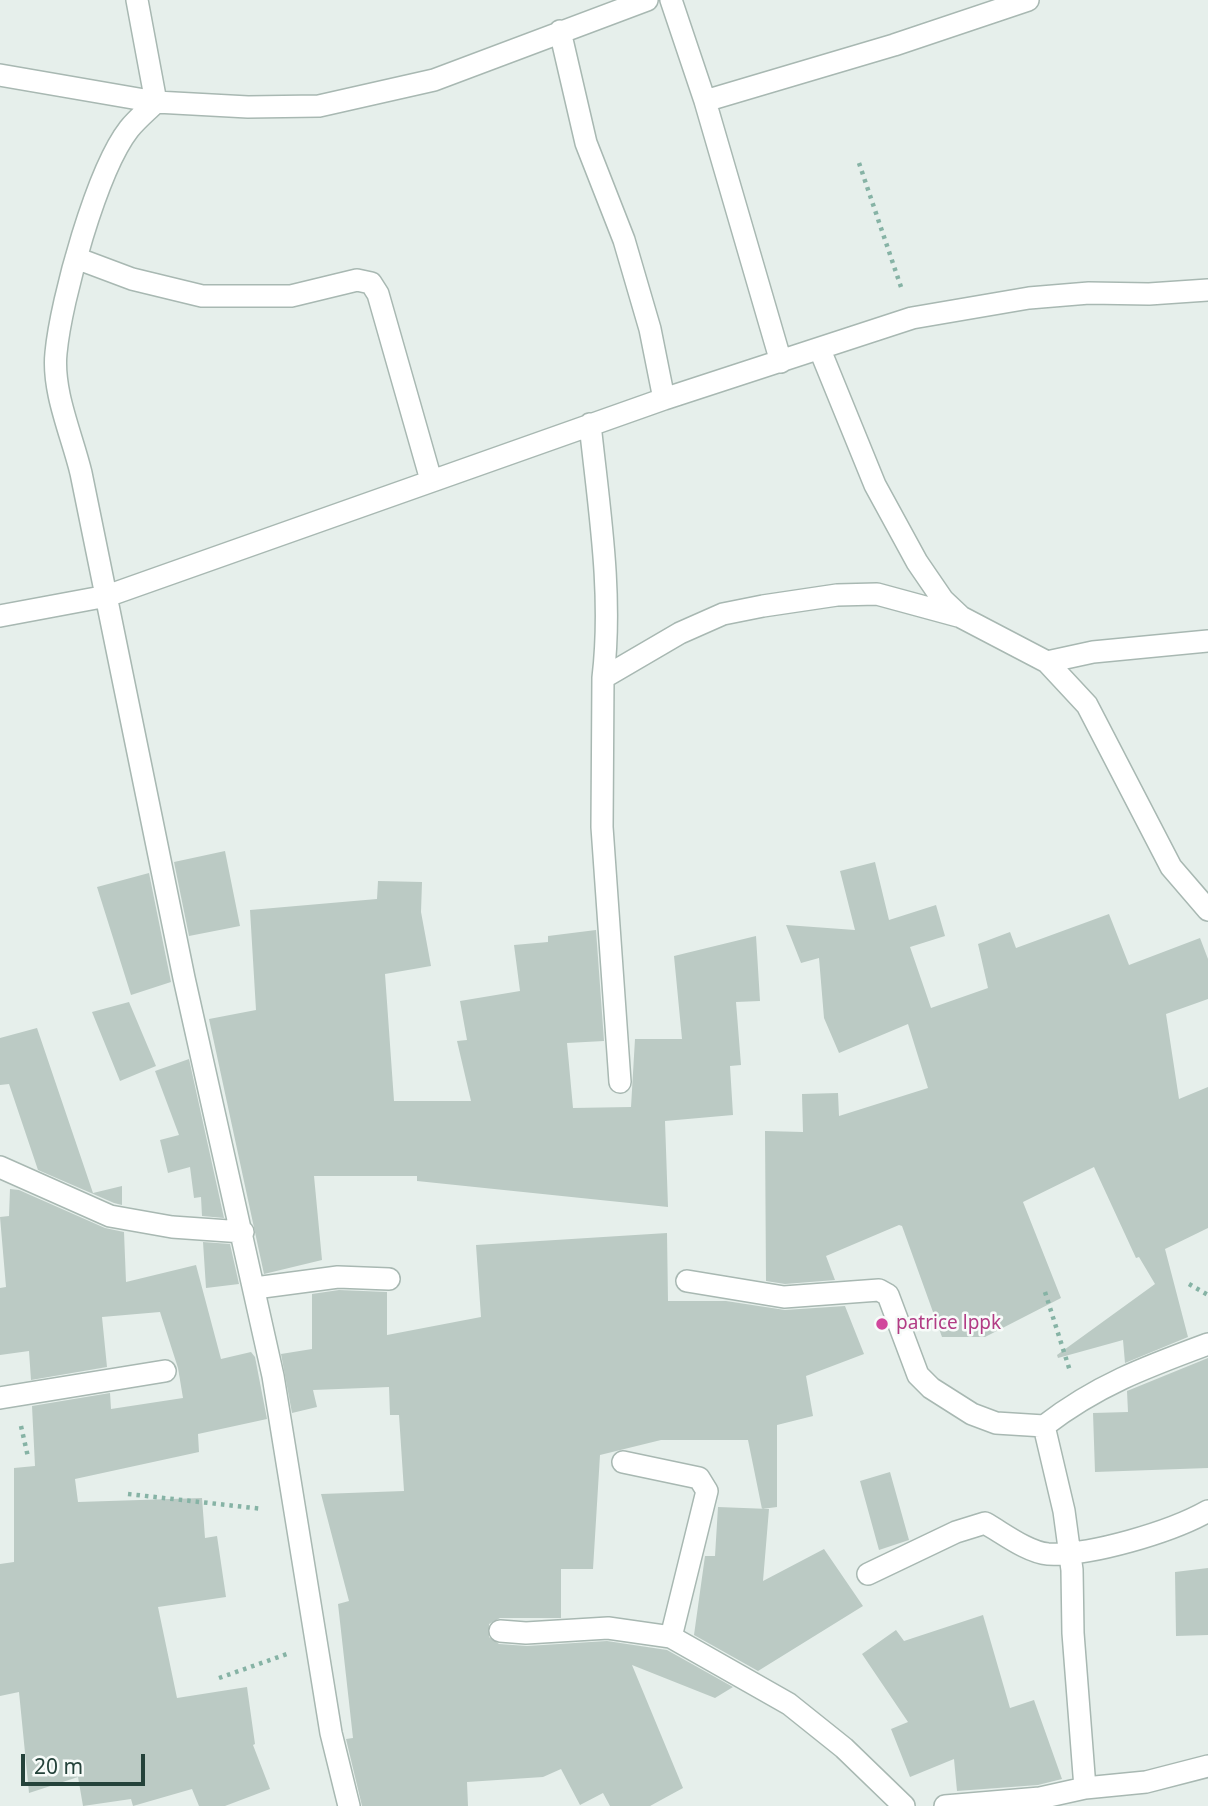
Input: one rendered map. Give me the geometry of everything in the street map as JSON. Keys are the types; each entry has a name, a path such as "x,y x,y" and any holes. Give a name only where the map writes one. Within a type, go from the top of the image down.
{"street":[{"path":"137,0 156,102"},
{"path":"0,75 156,102 319,106 433,80 647,0"},
{"path":"671,0 705,101 782,362"},
{"path":"705,101 894,46 1027,0"},
{"path":"560,31 586,143 624,240 650,329 664,399"},
{"path":"156,102 128,130 105,173 76,258 56,354 60,399 81,473 184,978 255,1288 273,1376 331,1733 349,1806"},
{"path":"76,258 132,279 202,296 291,296 357,280 371,283 379,294 431,480"},
{"path":"0,616 107,596 590,424 912,318 1029,298 1089,293 1149,294 1208,290"},
{"path":"820,350 875,485 917,562 943,600 961,617"},
{"path":"590,424 606,575 608,632 603,678 602,827 620,1082"},
{"path":"603,678 690,628 723,614 763,606 837,595 877,594 961,617 1047,662 1087,705 1171,867 1208,910"},
{"path":"1047,662 1093,652 1208,641"},
{"path":"0,1167 110,1216 172,1227 243,1232"},
{"path":"255,1288 338,1277 389,1279"},
{"path":"687,1281 784,1297 879,1290 887,1295 918,1375 931,1388 972,1414 996,1423 1045,1426 1079,1399 1130,1373 1208,1344"},
{"path":"0,1398 165,1370"},
{"path":"1045,1426 1064,1511 1069,1551 1085,1788"},
{"path":"623,1462 699,1478 707,1492 671,1637"},
{"path":"868,1574 956,1532 985,1522 1046,1554 1115,1545 1170,1530 1208,1511"},
{"path":"500,1631 526,1633 608,1628 671,1637 789,1704 844,1748 904,1806"},
{"path":"946,1806 1040,1798 1085,1788 1146,1782 1208,1766"}],"path":[{"path":"859,163 912,318"},
{"path":"1189,1284 1208,1295"},
{"path":"1045,1292 1079,1399"},
{"path":"128,1494 295,1511"},
{"path":"219,1678 317,1644"}],"building":[{"path":"225,851 240,926 189,936 174,862"},
{"path":"875,862 889,920 936,905 945,936 910,947 931,1008 988,988 978,944 1010,932 1016,948 1109,914 1129,965 1200,938 1208,959 1208,999 1166,1014 1179,1099 1208,1087 1208,1228 1165,1249 1188,1337 1125,1363 1123,1340 1058,1358 1057,1355 1155,1284 1139,1257 1136,1258 1094,1167 1023,1202 1061,1298 985,1337 942,1337 902,1226 899,1225 826,1256 835,1280 785,1284 766,1281 765,1131 803,1132 802,1094 838,1093 839,1116 928,1088 908,1024 839,1053 824,1018 819,958 801,963 786,925 855,930 840,871"},
{"path":"149,873 171,982 131,995 97,887"},
{"path":"378,881 422,882 421,912 431,966 385,974 394,1101 471,1101 457,1041 467,1040 460,1001 520,991 514,945 548,942 548,936 596,930 604,1041 567,1043 573,1108 631,1107 635,1039 682,1039 674,956 756,936 760,1001 736,1002 741,1065 730,1066 733,1115 665,1121 668,1207 417,1181 417,1176 314,1176 322,1260 264,1274 209,1019 256,1010 250,910 377,899"},
{"path":"129,1002 156,1066 120,1081 92,1012"},
{"path":"37,1028 93,1193 122,1186 122,1205 114,1203 38,1170 9,1084 0,1085 0,1038"},
{"path":"189,1059 224,1218 202,1216 201,1197 194,1198 190,1167 168,1173 160,1140 179,1135 155,1071"},
{"path":"10,1189 19,1190 105,1228 124,1232 126,1282 196,1265 221,1359 251,1352 255,1357 267,1419 198,1434 199,1452 75,1479 78,1502 202,1498 205,1538 217,1536 226,1597 158,1607 177,1698 247,1687 253,1745 270,1789 225,1806 199,1806 192,1789 133,1806 131,1799 83,1806 78,1777 29,1793 19,1692 0,1696 0,1564 14,1562 14,1468 35,1466 32,1406 110,1393 111,1409 183,1398 178,1368 160,1312 102,1317 107,1367 31,1380 29,1351 0,1355 0,1288 6,1287 0,1217 9,1216"},
{"path":"667,1233 668,1301 726,1301 785,1310 845,1306 864,1354 806,1376 813,1416 777,1425 777,1507 762,1509 748,1440 661,1440 600,1455 593,1569 561,1569 561,1618 500,1618 489,1624 489,1637 499,1644 527,1646 607,1641 667,1650 733,1687 715,1698 632,1665 683,1788 650,1806 610,1806 603,1793 580,1805 561,1769 543,1777 467,1782 468,1806 362,1806 346,1739 353,1738 338,1604 349,1601 321,1494 404,1491 399,1415 390,1415 389,1387 313,1390 317,1407 292,1413 281,1354 312,1349 312,1294 339,1290 387,1292 387,1335 481,1317 476,1245"},
{"path":"203,1242 230,1244 239,1284 206,1288"},
{"path":"1208,1358 1208,1468 1095,1472 1093,1413 1128,1412 1127,1391"},
{"path":"890,1472 909,1540 879,1550 860,1481"},
{"path":"718,1507 769,1509 763,1581 824,1549 863,1606 758,1671 694,1635 705,1556 715,1556"},
{"path":"1208,1568 1208,1635 1176,1636 1175,1572"},
{"path":"983,1615 1010,1708 1034,1700 1062,1779 1038,1785 957,1791 954,1759 910,1777 891,1729 908,1722 862,1654 896,1630 904,1641"}],"place":[{"name":"patrice lppk","path":"882,1324"}]}
